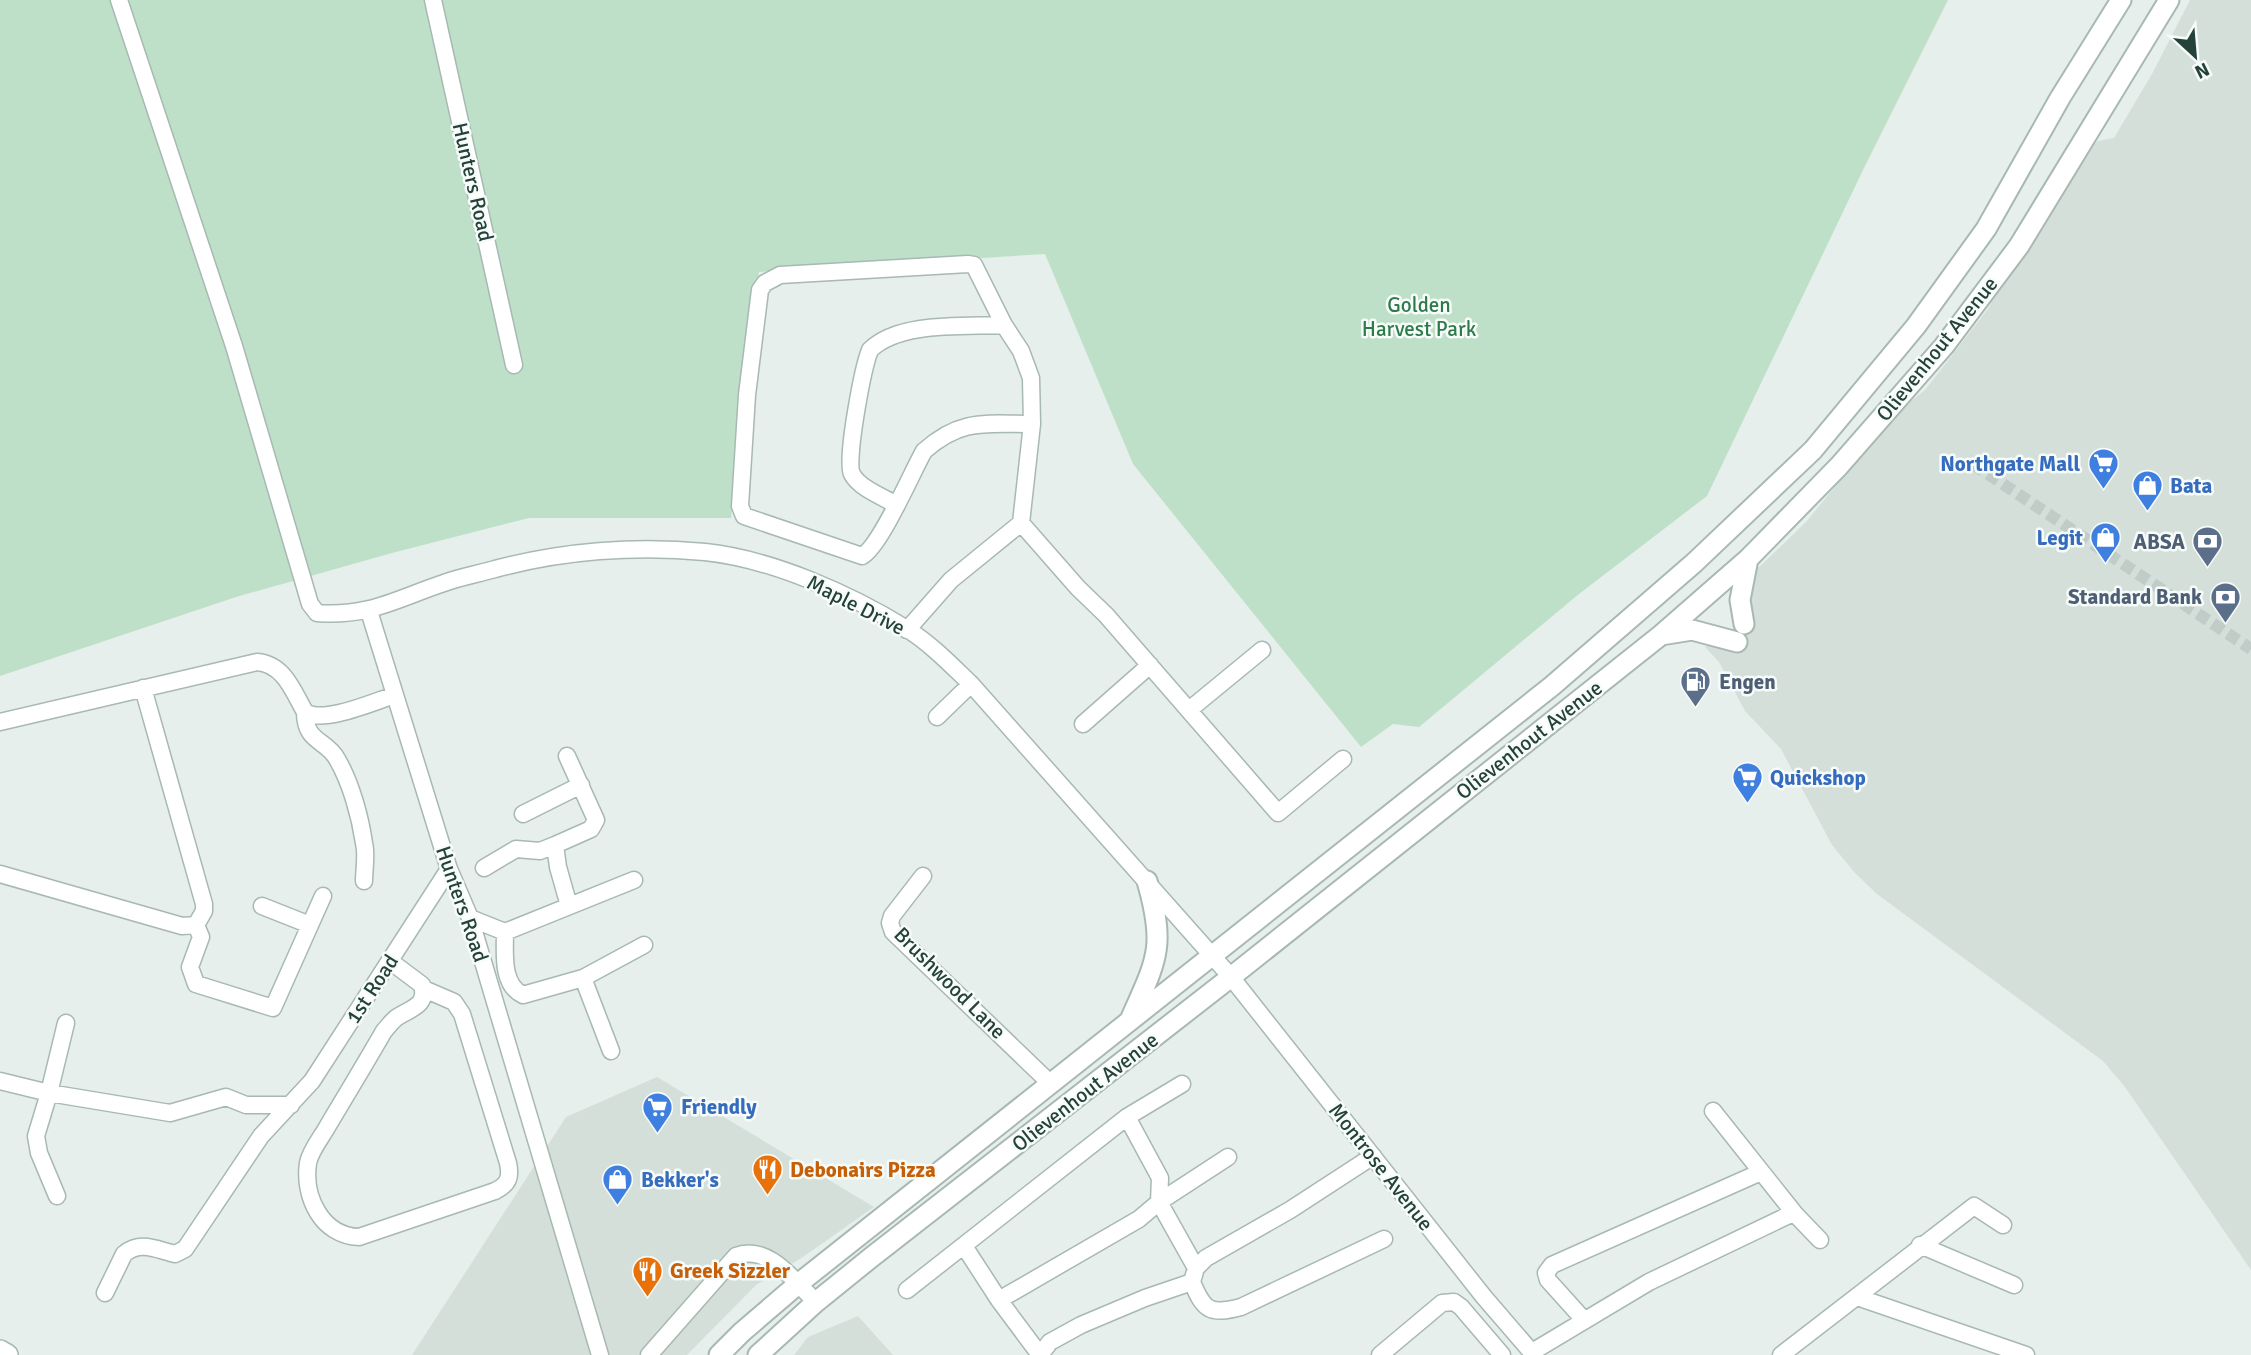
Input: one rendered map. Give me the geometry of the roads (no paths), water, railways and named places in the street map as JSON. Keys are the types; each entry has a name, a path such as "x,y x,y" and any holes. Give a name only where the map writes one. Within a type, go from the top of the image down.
{"main road":[{"path":"0,1351 8,1355"}],"street":[{"path":"119,0 233,346 310,604 317,612 339,615 369,611"},
{"name":"Hunters Road","path":"432,0 513,365"},
{"name":"Olievenhout Avenue","path":"719,1355 797,1284 1552,686 1694,562 1814,450 1916,326 1986,229 2060,98 2121,0"},
{"name":"Olievenhout Avenue","path":"758,1355 816,1302 1661,635 1748,559 1839,466 1944,346 2019,246 2169,0"},
{"path":"908,630 951,580 1021,523 1032,425 1033,391 1028,367 974,265 780,275 765,283 760,290 747,395 741,511 750,518 862,556 870,549 897,505 924,451 939,438 971,424 1032,425"},
{"path":"897,505 858,482 850,471 850,450 865,364 870,350 881,341 914,329 1004,325"},
{"path":"1021,523 1150,665 1278,813 1343,759"},
{"name":"Maple Drive","path":"369,611 444,583 504,567 604,551 707,552 798,576 853,600 908,630 971,684 1213,956"},
{"path":"1661,635 1692,629 1741,633 1741,586 1748,559"},
{"name":"Hunters Road","path":"369,611 449,869 470,918 600,1355"},
{"path":"1189,710 1262,650"},
{"path":"0,722 257,662 269,663 283,675 305,712 305,723 313,738 336,756 349,788 365,845 364,881"},
{"path":"1083,724 1150,665"},
{"path":"937,717 971,684"},
{"path":"143,688 204,904 204,911 196,925"},
{"path":"305,712 318,717 395,695"},
{"path":"484,868 516,849 540,851 594,825 596,820 567,755"},
{"path":"523,814 581,785"},
{"path":"555,845 569,906"},
{"name":"1st Road","path":"105,1293 124,1254 130,1249 148,1246 175,1254 185,1249 261,1136 312,1082 449,869"},
{"path":"0,874 182,926 196,925"},
{"name":"Brushwood Lane","path":"923,876 892,916 890,923 893,932 1051,1084"},
{"path":"470,918 505,932 634,880"},
{"path":"1129,1023 1155,964 1158,946 1156,910 1147,881"},
{"path":"196,925 201,937 190,967 196,984 273,1008 323,897"},
{"path":"262,905 310,925"},
{"path":"505,932 505,964 512,986 519,993 533,992 583,978 644,945"},
{"name":"Montrose Avenue","path":"1213,956 1484,1297 1533,1354"},
{"path":"390,961 422,985 424,997 420,1005 397,1018 384,1031 308,1163 315,1207 327,1226 346,1237 359,1237 495,1191 509,1180 508,1163 462,1014 454,1002 424,989"},
{"path":"583,978 611,1051"},
{"path":"57,1196 39,1153 36,1136 66,1023"},
{"path":"0,1081 49,1093 170,1113 226,1097 246,1105 291,1105"},
{"path":"907,1290 1127,1117 1182,1084"},
{"path":"1713,1111 1795,1214 1820,1240"},
{"path":"1127,1117 1160,1178 1159,1202 1194,1275 1199,1301 1205,1307 1222,1312 1241,1307 1384,1239"},
{"path":"964,1245 999,1300 1040,1355 1050,1342 1081,1325 1194,1275 1206,1258 1290,1210 1373,1156"},
{"path":"999,1300 1139,1219 1159,1202 1228,1157"},
{"path":"1584,1320 1548,1280 1546,1273 1552,1265 1761,1172"},
{"path":"1781,1355 1920,1245 1974,1206 2003,1225"},
{"path":"1533,1354 1649,1282 1795,1214"},
{"path":"1920,1245 2014,1285"},
{"path":"649,1355 736,1256 754,1252 768,1258 816,1302"},
{"path":"1857,1297 2026,1355"},
{"path":"1380,1355 1442,1303 1448,1301 1461,1307 1502,1355"}],"tunnel":[{"path":"1973,464 2251,649"}],"place":[{"name":"Northgate Mall","path":"2103,491"},
{"name":"Bata","path":"2147,513"},
{"name":"Legit","path":"2106,565"},
{"name":"ABSA","path":"2208,569"},
{"name":"Standard Bank","path":"2225,624"},
{"name":"Engen","path":"1696,709"},
{"name":"Quickshop","path":"1747,805"},
{"name":"Friendly","path":"658,1134"},
{"name":"Debonairs Pizza","path":"767,1197"},
{"name":"Bekker's","path":"618,1207"},
{"name":"Greek Sizzler","path":"647,1298"}],"park label":[{"name":"Golden Harvest Park","path":"1419,317"}]}
